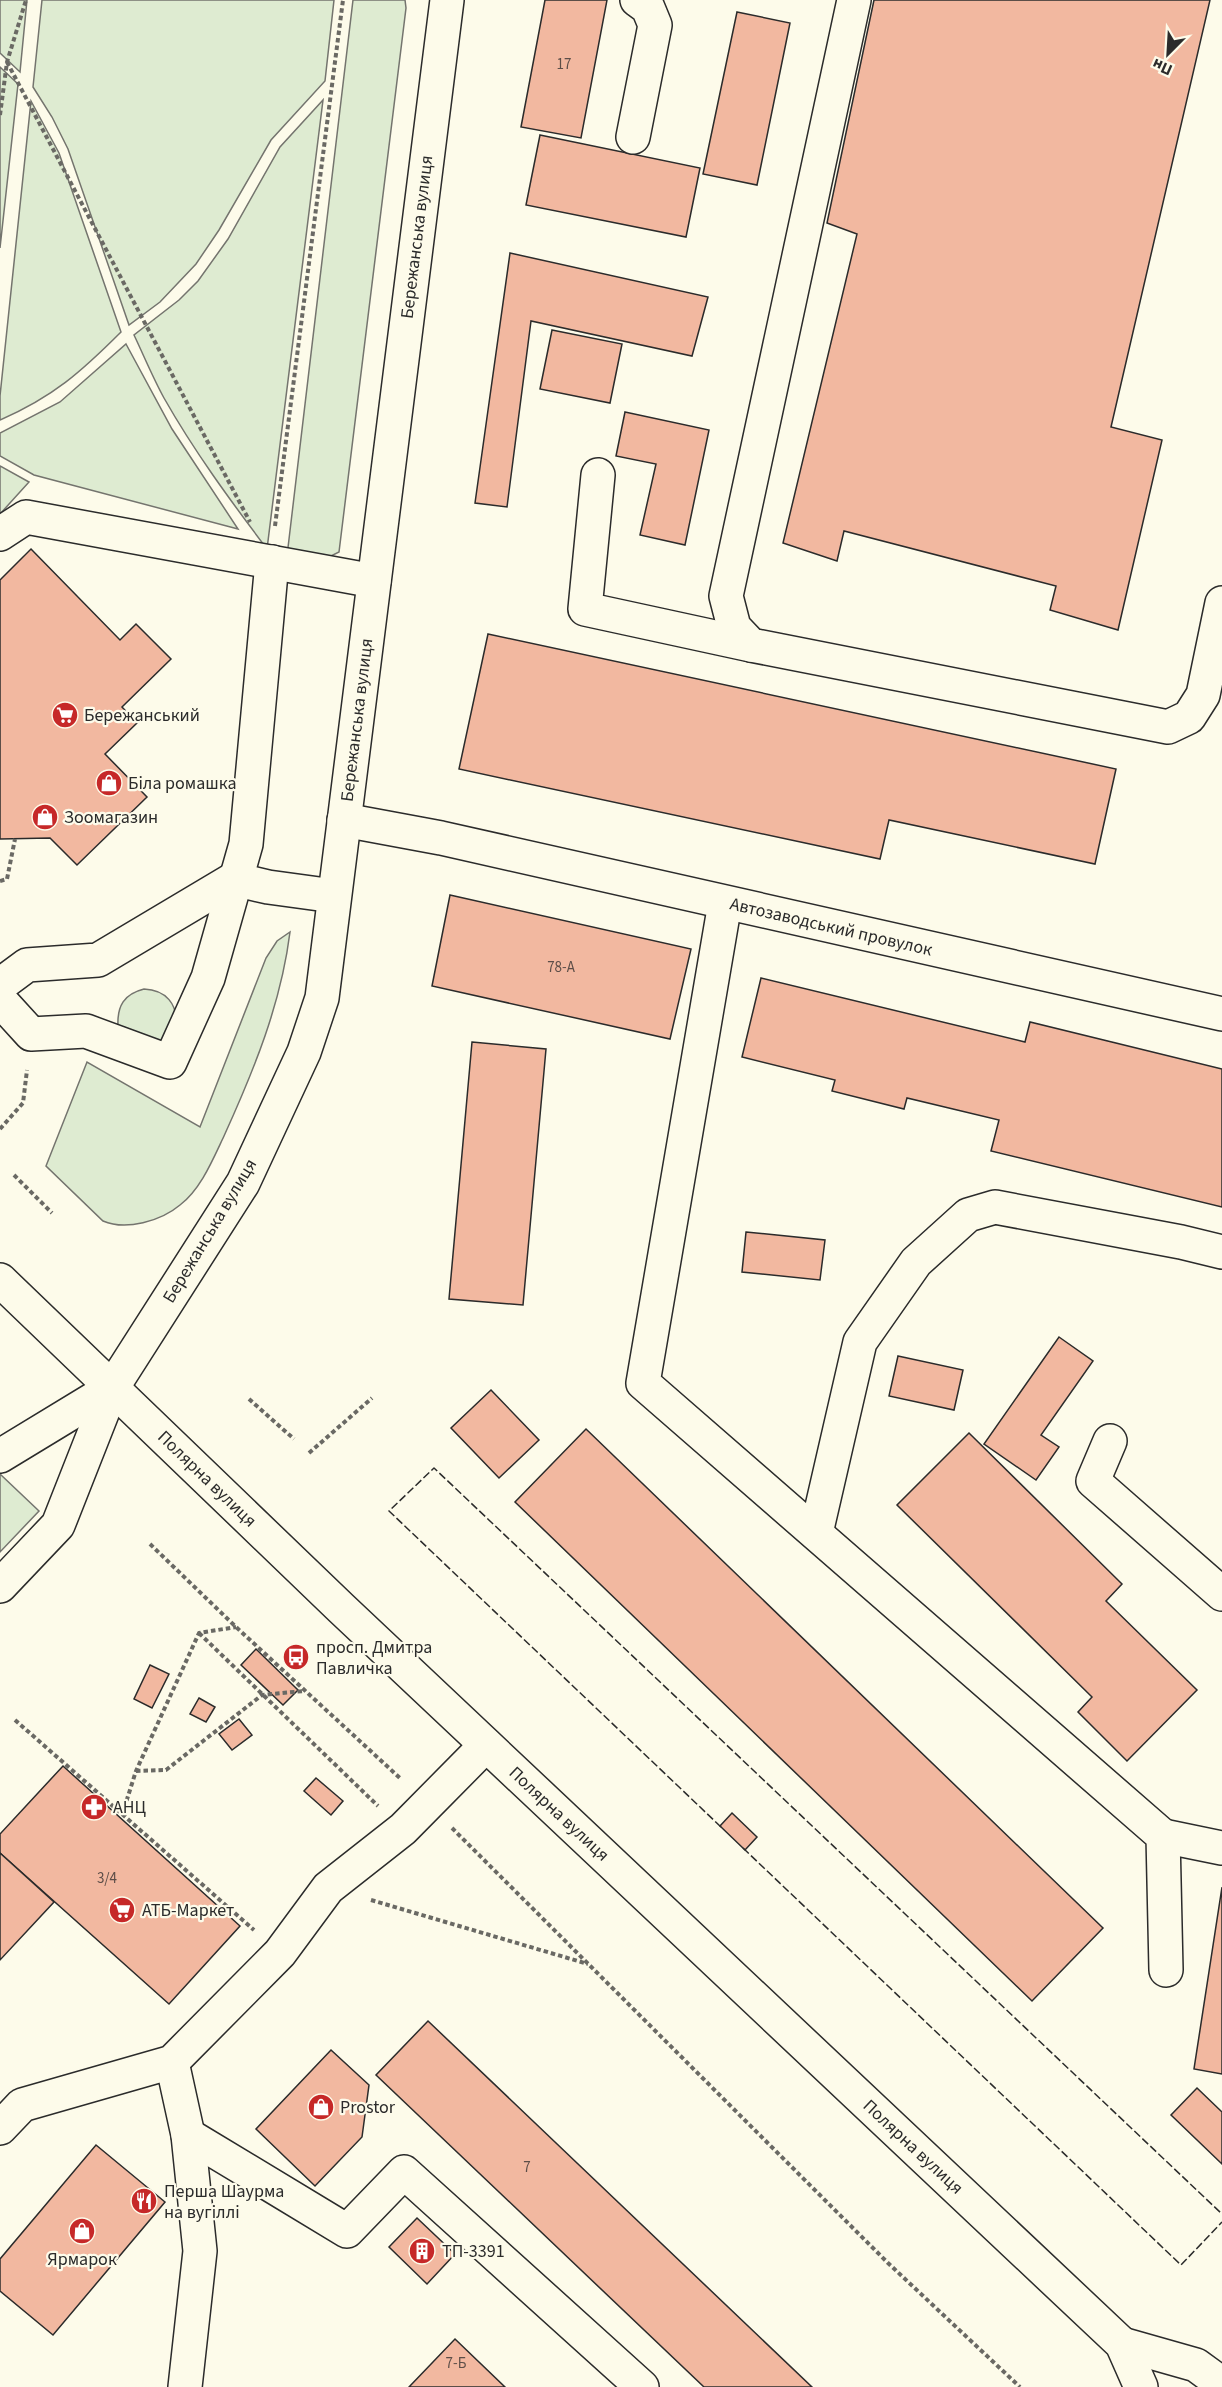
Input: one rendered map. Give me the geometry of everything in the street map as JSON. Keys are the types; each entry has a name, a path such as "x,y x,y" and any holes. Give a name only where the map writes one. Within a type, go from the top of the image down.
{"main road":[{"name":"Бережанська вулиця","path":"0,1586 58,1525 112,1388 243,1183 304,1052 322,998 447,0"},
{"path":"633,136 655,24 648,9 637,0"},
{"path":"751,645 734,627 726,597 854,0"},
{"path":"598,475 585,609 751,645 1168,727 1189,717 1203,695 1222,603"},
{"path":"0,534 26,517 374,581"},
{"path":"0,1000 31,1034 86,1031 170,1062 208,978 234,879 246,844 272,562"},
{"name":"Автозаводський провулок","path":"344,820 441,838 1222,1014"},
{"path":"0,985 27,965 98,960 234,879 268,887 334,896"},
{"path":"725,903 643,1383 1163,1836 1222,1848"},
{"path":"816,1533 860,1342 916,1262 968,1215 995,1207 1181,1242 1222,1252"},
{"name":"Полярна вулиця","path":"0,1280 486,1745 1122,2344 1141,2387"},
{"path":"0,1456 112,1388"},
{"path":"1110,1441 1093,1481 1222,1594"},
{"path":"0,2128 22,2105 172,2062 280,1953 328,1888 403,1829 486,1745"},
{"path":"1163,1836 1166,1970"},
{"path":"172,2062 188,2135 200,2251 185,2387"},
{"path":"188,2135 347,2230 404,2172 630,2383"},
{"path":"1122,2344 1207,2353 1222,2352"},
{"path":"1122,2344 1153,2387"},
{"name":"Полярна вулиця","path":"1122,2344 1196,2365 1222,2384"}],"path":[{"path":"0,115 6,62 26,0"},
{"path":"272,562 343,0"},
{"path":"6,62 272,562"},
{"path":"0,881 7,879 15,839"},
{"path":"0,1129 23,1103 31,1034"},
{"path":"14,1175 52,1213"},
{"path":"309,1453 372,1398"},
{"path":"249,1399 294,1439"},
{"path":"150,1544 236,1627 428,1804 888,2263 1020,2387"},
{"path":"199,1633 236,1627"},
{"path":"199,1633 403,1829"},
{"path":"122,1815 136,1771 199,1633"},
{"path":"136,1771 166,1770 262,1695 305,1691"},
{"path":"15,1720 280,1953"},
{"path":"328,1888 589,1964"}],"green space":[{"path":"0,0 27,0 20,72 0,53"},
{"path":"42,0 334,0 325,81 271,140 219,230 196,264 160,302 129,325 68,149 33,87"},
{"path":"353,0 405,0 406,8 339,552 325,559 287,556"},
{"path":"0,67 18,84 0,248"},
{"path":"323,100 267,549 226,494 176,418 134,335 179,300 198,281 228,239 280,147"},
{"path":"31,101 59,153 121,332 93,359 51,393 0,420 0,396"},
{"path":"126,344 172,429 238,529 34,475 0,456 0,433 60,402"},
{"path":"0,466 29,482 0,514"},
{"path":"290,932 280,985 265,1036 235,1111 206,1173 194,1191 180,1205 163,1216 132,1225 103,1221 46,1166 87,1062 200,1127 266,958 277,941"},
{"path":"144,989 164,995 175,1011 176,1026 157,1046 118,1026 119,1012 123,1002 131,994"},
{"path":"0,1474 39,1511 0,1552"}],"building":[{"path":"545,0 607,0 581,138 521,127"},
{"path":"874,0 1210,0 1111,427 1162,440 1118,630 1050,610 1056,586 844,531 837,561 783,543 857,234 827,223"},
{"path":"737,12 790,23 757,185 703,174"},
{"path":"540,135 700,168 686,237 526,205"},
{"path":"510,253 708,297 692,356 531,321 507,507 475,503"},
{"path":"552,330 622,344 610,403 540,389"},
{"path":"625,412 709,430 685,545 640,535 656,464 616,456"},
{"name":"Бережанський","path":"31,549 120,640 136,624 171,659 122,707 137,723 105,754 147,797 77,865 50,838 0,839 0,580"},
{"path":"488,634 1116,769 1095,864 889,820 880,859 459,769"},
{"path":"450,895 691,949 670,1039 432,986"},
{"path":"761,978 1025,1042 1030,1022 1222,1069 1222,1207 991,1151 999,1120 907,1098 904,1109 832,1091 835,1080 742,1057"},
{"path":"472,1042 546,1049 523,1305 449,1299"},
{"path":"746,1232 825,1240 820,1280 742,1272"},
{"path":"1059,1337 1093,1361 1041,1435 1059,1447 1036,1480 984,1444"},
{"path":"898,1356 963,1370 954,1410 889,1396"},
{"path":"491,1390 539,1440 499,1478 451,1428"},
{"path":"586,1429 1103,1928 1032,2001 515,1502"},
{"path":"969,1433 1122,1584 1106,1601 1197,1690 1127,1761 1078,1712 1092,1697 897,1505"},
{"path":"256,1649 298,1690 283,1705 241,1665"},
{"path":"150,1665 169,1674 152,1708 134,1699"},
{"path":"199,1698 215,1707 206,1722 190,1714"},
{"path":"239,1719 252,1735 232,1750 219,1734"},
{"path":"63,1766 240,1926 169,2004 0,1853 0,1834"},
{"path":"316,1778 343,1801 331,1815 304,1791"},
{"path":"732,1813 757,1837 745,1850 720,1826"},
{"path":"0,1853 54,1902 0,1960"},
{"path":"1222,1887 1222,2074 1194,2069"},
{"path":"428,2021 812,2387 704,2387 376,2075"},
{"name":"Prostor","path":"331,2050 369,2085 362,2137 315,2186 256,2129"},
{"path":"1197,2088 1222,2112 1222,2164 1171,2115"},
{"name":"Ярмарок","path":"96,2145 165,2202 53,2335 0,2291 0,2259"},
{"name":"ТП-3391","path":"417,2218 455,2254 427,2284 389,2247"},
{"path":"455,2339 505,2387 409,2387"}],"fence":[{"path":"721,1827 389,1511 434,1468 1222,2214"},
{"path":"743,1848 1181,2265 1222,2222"}],"place":[{"name":"Бережанський","path":"65,715"},
{"name":"Біла ромашка","path":"109,783"},
{"name":"Зоомагазин","path":"45,817"},
{"name":"просп. Дмитра Павличка","path":"296,1657"},
{"name":"АНЦ","path":"94,1807"},
{"name":"АТБ-Маркет","path":"122,1910"},
{"name":"Prostor","path":"321,2107"},
{"name":"Перша Шаурма на вугіллі","path":"144,2201"},
{"name":"Ярмарок","path":"82,2231"},
{"name":"ТП-3391","path":"422,2251"}]}
